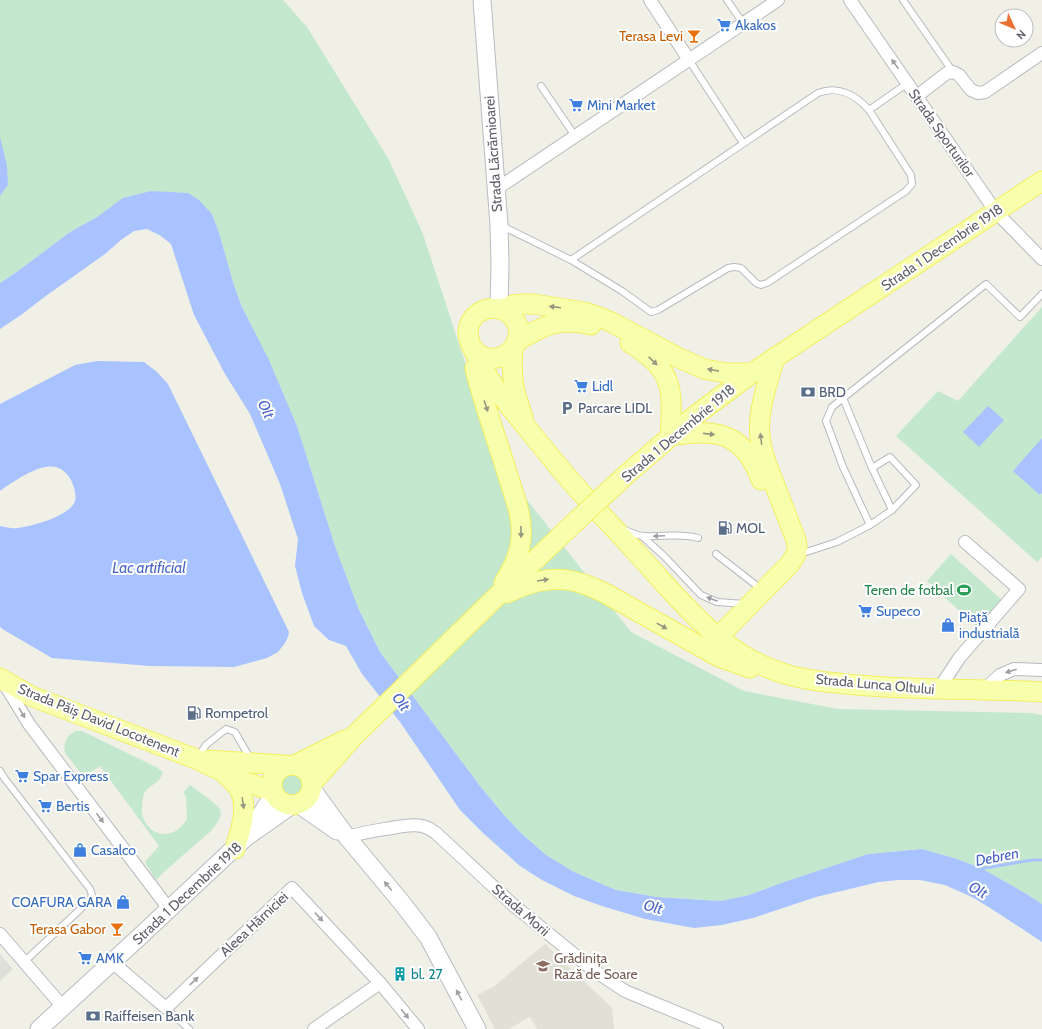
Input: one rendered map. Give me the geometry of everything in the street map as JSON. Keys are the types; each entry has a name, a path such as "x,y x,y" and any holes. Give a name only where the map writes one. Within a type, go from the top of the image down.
{"main road":[{"name":"Strada Lăcrămioarei","path":"482,0 498,225 500,309"},
{"name":"Strada 1 Decembrie 1918","path":"312,786 354,736 494,599 627,474 670,436 713,401 752,373 1042,181"},
{"path":"500,309 513,305 528,304 584,312 599,317 679,358 704,369 726,373 752,373"},
{"path":"491,308 500,309 508,313 514,319 517,326 518,334 512,369 514,387 523,417 531,432 492,384 471,345 468,334 469,326 472,319 484,310 491,308"},
{"path":"471,345 478,354 485,358 500,358 508,354 515,345 543,327 553,323 569,321 592,325 623,339 637,348 660,367 669,383 671,393 670,436 694,433 723,436 736,442 745,450 753,461 782,537 785,556 780,574"},
{"path":"471,345 470,352 476,376 508,473 521,522 521,537 515,563 494,599"},
{"path":"718,637 789,566 796,556 798,548 765,459 760,437 761,410 776,357"},
{"name":"Strada Lunca Oltului","path":"531,432 568,477 690,611 718,637 742,655 757,663 785,674 820,681 858,686 897,689 985,689 1042,692"},
{"path":"494,599 525,585 542,580 560,579 574,581 588,585 603,592 719,657 747,667 785,674"},
{"path":"744,611 738,625 740,637 757,663"},
{"name":"Strada Păiș David Locotenent","path":"1,679 31,696 196,759 222,772 273,793"},
{"name":"Strada 1 Decembrie 1918","path":"290,765 354,736"},
{"name":"Strada Păiș David Locotenent","path":"196,759 290,765"},
{"path":"290,765 301,767 307,771 311,777 312,786 307,799 295,805 286,805 273,793 271,785 272,778 275,773 280,768 290,765"},
{"path":"222,772 234,783 241,793 244,807 240,843"},
{"path":"312,786 347,837 428,937 477,1029"},
{"name":"Strada 1 Decembrie 1918","path":"240,843 273,793"},
{"name":"Strada 1 Decembrie 1918","path":"39,1029 240,843 295,805"},
{"path":"295,805 347,837"}],"street":[{"path":"650,0 689,60"},
{"path":"495,190 778,0"},
{"name":"Strada Sporturilor","path":"850,0 996,212 1042,259"},
{"path":"917,96 947,73 953,72 959,75 971,90 978,93 985,92 1042,53"},
{"path":"938,690 960,657 1019,589 966,542"},
{"path":"985,689 1000,675 1014,669 1042,670"},
{"name":"Strada Păiș David Locotenent","path":"1,679 29,724 169,909"},
{"name":"Strada Morii","path":"347,837 379,830 411,826 429,828 512,904 592,969 625,991 717,1029"},
{"name":"Aleea Hărniciei","path":"166,1008 292,888 380,983 418,1029"},
{"path":"0,934 63,1007"},
{"path":"112,962 166,1008"},
{"path":"314,1029 380,983"}],"lane":[{"path":"727,0 743,23"},
{"path":"903,0 953,72"},
{"path":"689,60 743,143"},
{"path":"869,110 908,83"},
{"path":"541,86 575,136"},
{"path":"498,225 571,260 622,291 651,312 658,310 728,268 741,268 756,283 761,285 767,283 906,191 912,184 911,175 863,103 843,92 825,90 818,93 743,143 571,260"},
{"path":"870,525 843,467 826,421 832,407 986,284 1020,317 1042,294"},
{"path":"843,398 872,468 892,510"},
{"path":"796,556 837,542 870,525 892,510 916,485 890,457 872,468"},
{"path":"611,525 642,536 688,535 698,538"},
{"path":"642,536 701,594 717,602 735,602 744,611"},
{"path":"716,554 764,591"},
{"path":"196,759 206,745 226,729 235,732 253,763"},
{"path":"0,771 90,889 92,895 90,900 24,962"},
{"path":"166,1008 188,1029"}],"shaded area":[{"name":"Grădinița Rază de Soare","path":"545,944 612,1008 614,1029 537,1029 530,1017 509,1029 495,1029 477,995 493,987"},
{"path":"0,954 13,969 0,981"}],"green space":[{"path":"0,0 283,0 307,27 388,158 423,234 498,463 631,632 744,691 838,709 1031,713 1042,715 1042,904 981,868 954,858 922,849 868,854 749,895 721,901 657,897 616,890 574,872 546,855 521,833 480,786 380,652 359,610 335,546 297,426 242,307 212,214 97,217 70,232 0,283"},
{"path":"1042,307 1042,557 1037,562 896,436 938,391 958,401"},
{"name":"Teren de fotbal","path":"951,554 1002,600 977,627 927,581"},
{"path":"76,731 82,731 156,767 163,772 160,779 145,792 142,805 143,818 149,828 154,831 165,834 171,833 184,823 187,819 186,796 183,793 190,785 220,809 221,814 219,820 212,830 156,880 145,862 159,846 100,766 84,777 65,753 66,740"},
{"path":"292,774 300,777 303,785 300,793 292,796 284,793 281,785 284,777"}],"water":[{"path":"0,137 7,166 8,185 0,196"},
{"name":"Olt","path":"151,191 188,193 199,200 212,214 242,307 268,358 297,426 335,546 359,610 380,652 480,786 521,833 546,855 574,872 616,890 657,897 721,901 749,895 868,854 922,849 954,858 981,868 1042,904 1042,942 974,898 945,885 920,880 879,882 816,897 753,918 722,925 694,928 645,919 602,906 574,896 542,880 520,866 460,810 400,722 362,674 346,646 329,640 314,626 302,593 295,566 298,539 280,484 250,414 225,374 194,315 171,244 161,236 147,229 134,231 105,254 0,329 0,283 70,232 97,217 123,198"},
{"name":"Lac artificial","path":"97,361 144,362 157,372 168,384 289,632 285,643 278,652 267,658 234,667 150,666 52,658 0,627 0,526 18,528 33,525 59,516 72,506 75,501 75,495 70,478 59,468 53,467 40,468 21,477 0,491 0,404 75,365"},
{"path":"988,406 1004,420 979,447 963,432"},
{"path":"1042,438 1042,493 1040,495 1013,471"}],"waterway":[{"name":"Debren","path":"979,869 1032,860 1042,860"}],"place":[{"name":"Akakos","path":"724,25"},
{"name":"Terasa Levi","path":"694,36"},
{"name":"Mini Market","path":"576,105"},
{"name":"Lidl","path":"581,386"},
{"name":"BRD","path":"808,392"},
{"name":"Parcare LIDL","path":"567,408"},
{"name":"MOL","path":"725,528"},
{"name":"Teren de fotbal","path":"964,590"},
{"name":"Supeco","path":"865,611"},
{"name":"Piață industrială","path":"948,625"},
{"name":"Rompetrol","path":"194,713"},
{"name":"Spar Express","path":"22,776"},
{"name":"Bertis","path":"45,806"},
{"name":"Casalco","path":"80,850"},
{"name":"COAFURA GARA","path":"123,902"},
{"name":"Terasa Gabor","path":"117,929"},
{"name":"AMK","path":"85,958"},
{"name":"Grădinița Rază de Soare","path":"543,966"},
{"name":"bl. 27","path":"400,974"},
{"name":"Raiffeisen Bank","path":"93,1016"}]}
